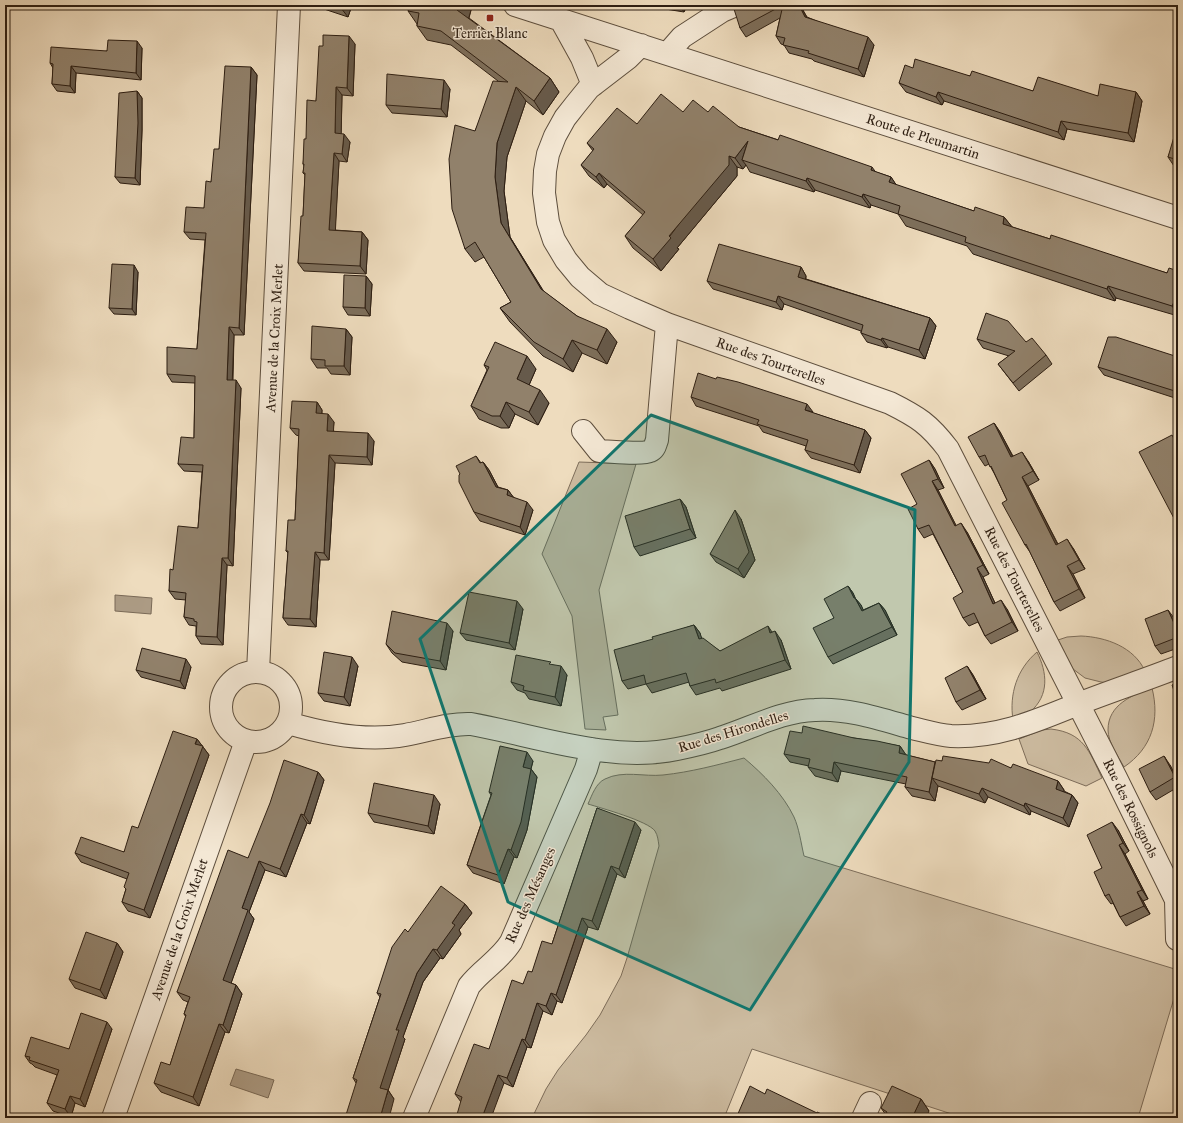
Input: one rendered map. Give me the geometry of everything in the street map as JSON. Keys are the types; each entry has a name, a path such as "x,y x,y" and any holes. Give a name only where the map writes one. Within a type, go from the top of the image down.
{"street":[{"name":"Avenue de la Croix Merlet","path":"258,672 289,5"},
{"name":"Route de Pleumartin","path":"515,5 1178,218"},
{"path":"668,54 682,38 722,11 736,5"},
{"path":"561,20 582,58 593,85"},
{"name":"Rue des Tourterelles","path":"641,45 628,58 593,85 576,104 565,118 555,136 548,154 545,171 544,193 548,222 554,240 566,260 580,277 600,294 630,308 667,324 890,403 917,417 935,432 948,448 1079,704"},
{"path":"583,431 599,451 642,452 651,451 653,449 657,440 667,324"},
{"name":"Rue des Hirondelles","path":"288,723 318,731 382,737 405,735 457,725 471,724 613,753 633,753 677,749 719,738 778,716 814,710 836,710 951,736 1010,730 1178,668"},
{"path":"246,673 265,673 278,679 287,689 290,696 291,709 288,723 280,732 270,739 258,742 246,741 235,735 227,726 222,715 221,704 224,692 231,682 246,673"},
{"name":"Rue des Rossignols","path":"1079,704 1176,900 1176,939"},
{"name":"Avenue de la Croix Merlet","path":"112,1118 246,741"},
{"name":"Rue des Mésanges","path":"414,1118 469,986 475,978 500,956 511,942 586,769 592,749"}],"highlighted area":[{"path":"651,415 915,510 909,762 750,1010 508,902 420,639"}],"shaded area":[{"path":"579,462 636,464 599,590 618,715 603,717 606,730 585,729 572,616 542,554"},
{"path":"115,595 152,598 151,614 115,611"},
{"path":"1081,636 1109,641 1118,645 1134,656 1145,671 1109,683 1085,678 1073,669 1058,640 1067,637"},
{"path":"1037,652 1043,667 1045,683 1044,691 1041,698 1030,712 1013,720 1012,701 1016,683 1024,666"},
{"path":"1152,688 1155,711 1152,732 1141,751 1124,767 1108,735 1109,721 1112,713 1123,702"},
{"path":"1051,729 1062,731 1078,739 1089,752 1102,778 1086,786 1028,764 1019,739 1042,730"},
{"path":"744,758 772,785 784,800 794,817 804,856 1178,970 1178,985 1138,1118 964,1118 752,1049 724,1118 532,1118 546,1089 558,1070 600,1015 621,976 659,846 656,833 651,827 624,815 588,804 599,783 612,776 626,774 673,774"},
{"path":"236,1069 274,1080 268,1098 230,1085"}],"building":[{"path":"332,5 343,5 341,8"},
{"path":"410,5 459,5 457,10 550,78 534,101 516,87 497,143 495,177 501,223 541,289 577,316 607,329 597,350 572,340 563,359 534,342 500,308 511,302 475,242 465,249 452,209 449,159 455,125 475,131 493,81 508,82 441,31 417,26 419,13 408,11"},
{"path":"741,5 783,5 740,28 734,9"},
{"path":"783,5 799,5 805,17 868,37 858,69 808,53 809,51 783,45 785,38 776,36"},
{"path":"323,35 349,36 347,88 336,87 335,133 344,134 342,154 334,153 329,230 362,232 360,266 298,263 301,216 303,216 305,173 303,173 303,164 304,139 306,139 307,100 316,101 319,46 323,46"},
{"path":"108,40 137,41 136,73 71,66 70,86 52,84 53,64 50,63 51,47 107,51"},
{"path":"915,59 970,76 972,71 1033,91 1038,77 1098,96 1100,84 1136,92 1128,133 1061,121 1058,132 938,92 936,97 899,83 905,65 913,68"},
{"path":"225,66 251,67 239,328 229,327 227,380 236,380 228,558 222,558 217,637 196,636 197,622 194,621 194,619 184,617 186,593 169,591 170,569 173,570 178,526 198,528 203,465 178,464 181,437 194,438 195,376 167,374 167,347 197,349 206,233 184,232 186,207 204,208 206,181 211,182 214,149 219,149"},
{"path":"387,74 444,80 441,109 386,105"},
{"path":"137,91 138,123 135,178 115,177 119,93"},
{"path":"661,94 683,112 693,100 708,112 713,106 739,127 778,140 780,135 872,167 871,170 891,177 889,182 974,211 975,207 1004,217 1003,224 1050,239 1051,235 1167,273 1169,268 1178,271 1178,303 1174,302 1172,306 1108,286 1107,289 965,242 966,237 898,214 900,206 863,194 862,197 807,178 806,181 742,160 748,141 735,158 729,156 729,165 669,236 671,238 653,259 625,236 645,212 599,173 596,177 581,165 594,149 587,143 617,108 637,124"},
{"path":"1176,130 1178,131 1178,160 1168,157"},
{"path":"719,244 801,267 798,277 930,318 919,350 861,333 863,325 778,296 776,302 707,281"},
{"path":"112,264 134,265 132,309 109,308"},
{"path":"344,275 366,276 365,308 343,307"},
{"path":"986,313 1008,321 1026,342 1032,338 1046,355 1013,383 998,364 1015,351 977,339"},
{"path":"312,326 346,329 344,366 325,366 325,360 311,359"},
{"path":"1108,337 1116,337 1178,357 1178,392 1098,367"},
{"path":"495,342 527,356 517,379 540,390 529,412 506,402 500,416 492,416 471,406 489,367 484,365"},
{"path":"698,373 716,379 717,377 738,382 807,404 805,410 865,430 854,465 805,450 808,440 757,424 759,420 691,397"},
{"path":"292,401 317,402 316,413 328,414 327,431 368,433 367,457 329,455 324,553 315,552 310,619 283,618 288,551 286,551 288,520 295,520 299,429 290,428"},
{"path":"994,423 1011,457 1022,452 1033,471 1022,477 1056,545 1067,539 1079,560 1067,566 1079,589 1054,602 1026,544 1025,545 1002,503 1007,500 991,466 990,467 985,455 979,457 968,437"},
{"path":"1172,435 1178,446 1178,526 1139,452"},
{"path":"476,456 480,463 483,462 496,487 508,490 507,495 527,502 520,527 474,512 459,482 460,474 456,466"},
{"path":"929,460 938,479 932,481 955,526 961,523 983,565 977,568 993,604 1001,600 1012,622 985,636 974,613 963,618 953,598 963,592 929,525 918,529 908,509 917,504 901,474"},
{"path":"680,499 690,529 634,547 625,516"},
{"path":"735,510 749,552 738,569 710,554"},
{"path":"848,586 862,611 879,603 892,627 828,657 813,628 834,618 824,599"},
{"path":"469,592 517,601 509,643 460,633"},
{"path":"1168,610 1178,632 1178,637 1155,646 1145,619"},
{"path":"392,611 447,623 440,661 395,653 386,644"},
{"path":"694,625 699,639 703,638 720,651 768,626 770,633 775,631 785,660 716,683 715,679 690,686 686,673 646,684 644,675 622,681 614,650"},
{"path":"142,648 186,659 180,681 136,670"},
{"path":"324,652 352,657 344,697 318,693"},
{"path":"516,655 551,662 549,664 561,666 555,697 523,690 524,686 511,682"},
{"path":"967,666 980,690 956,702 945,678"},
{"path":"1178,682 1178,702 1172,685"},
{"path":"803,726 854,738 900,746 899,753 935,762 929,792 905,787 907,777 834,762 832,773 808,767 810,759 784,754 790,731 802,733"},
{"path":"173,731 197,739 195,744 203,746 144,910 122,902 126,889 124,887 129,873 75,853 81,837 124,852 132,826 138,828"},
{"path":"500,746 527,752 523,767 531,769 521,822 511,850 508,849 498,875 467,865 492,793 489,792"},
{"path":"943,756 989,763 991,759 1011,768 1013,764 1058,781 1056,789 1072,795 1063,818 1025,803 1024,806 982,788 979,794 932,778 936,760 942,761"},
{"path":"1164,756 1175,777 1150,792 1139,769"},
{"path":"284,760 318,772 304,815 301,814 280,869 259,861 242,908 248,910 223,980 236,985 223,1025 219,1024 193,1097 154,1083 161,1062 170,1065 186,1015 184,1014 190,997 177,992 228,850 248,858 270,803"},
{"path":"374,783 434,795 428,826 368,813"},
{"path":"597,808 635,822 619,869 611,866 592,921 582,918 556,995 551,993 546,1006 537,1003 525,1040 522,1039 507,1078 498,1075 483,1115 488,1116 488,1118 456,1118 462,1097 455,1094 474,1044 489,1049 512,980 523,984 528,971 532,972 542,941 552,944"},
{"path":"1112,822 1123,843 1119,845 1142,890 1137,892 1144,906 1120,917 1109,894 1105,896 1094,872 1102,868 1087,835"},
{"path":"441,886 465,904 452,923 455,925 437,950 433,949 417,973 396,1030 399,1030 380,1088 388,1090 380,1118 345,1118 357,1080 353,1078 381,994 377,993 392,947 405,929 408,932"},
{"path":"86,932 117,943 100,990 69,979"},
{"path":"81,1013 107,1022 80,1099 70,1096 65,1109 47,1103 59,1070 29,1060 30,1057 25,1056 31,1037 69,1049"},
{"path":"750,1086 765,1094 767,1089 817,1113 831,1118 742,1118 737,1116"},
{"path":"892,1086 921,1099 912,1118 884,1118 887,1112 881,1108"}],"place":[{"name":"Terrier Blanc","path":"490,18"}]}
